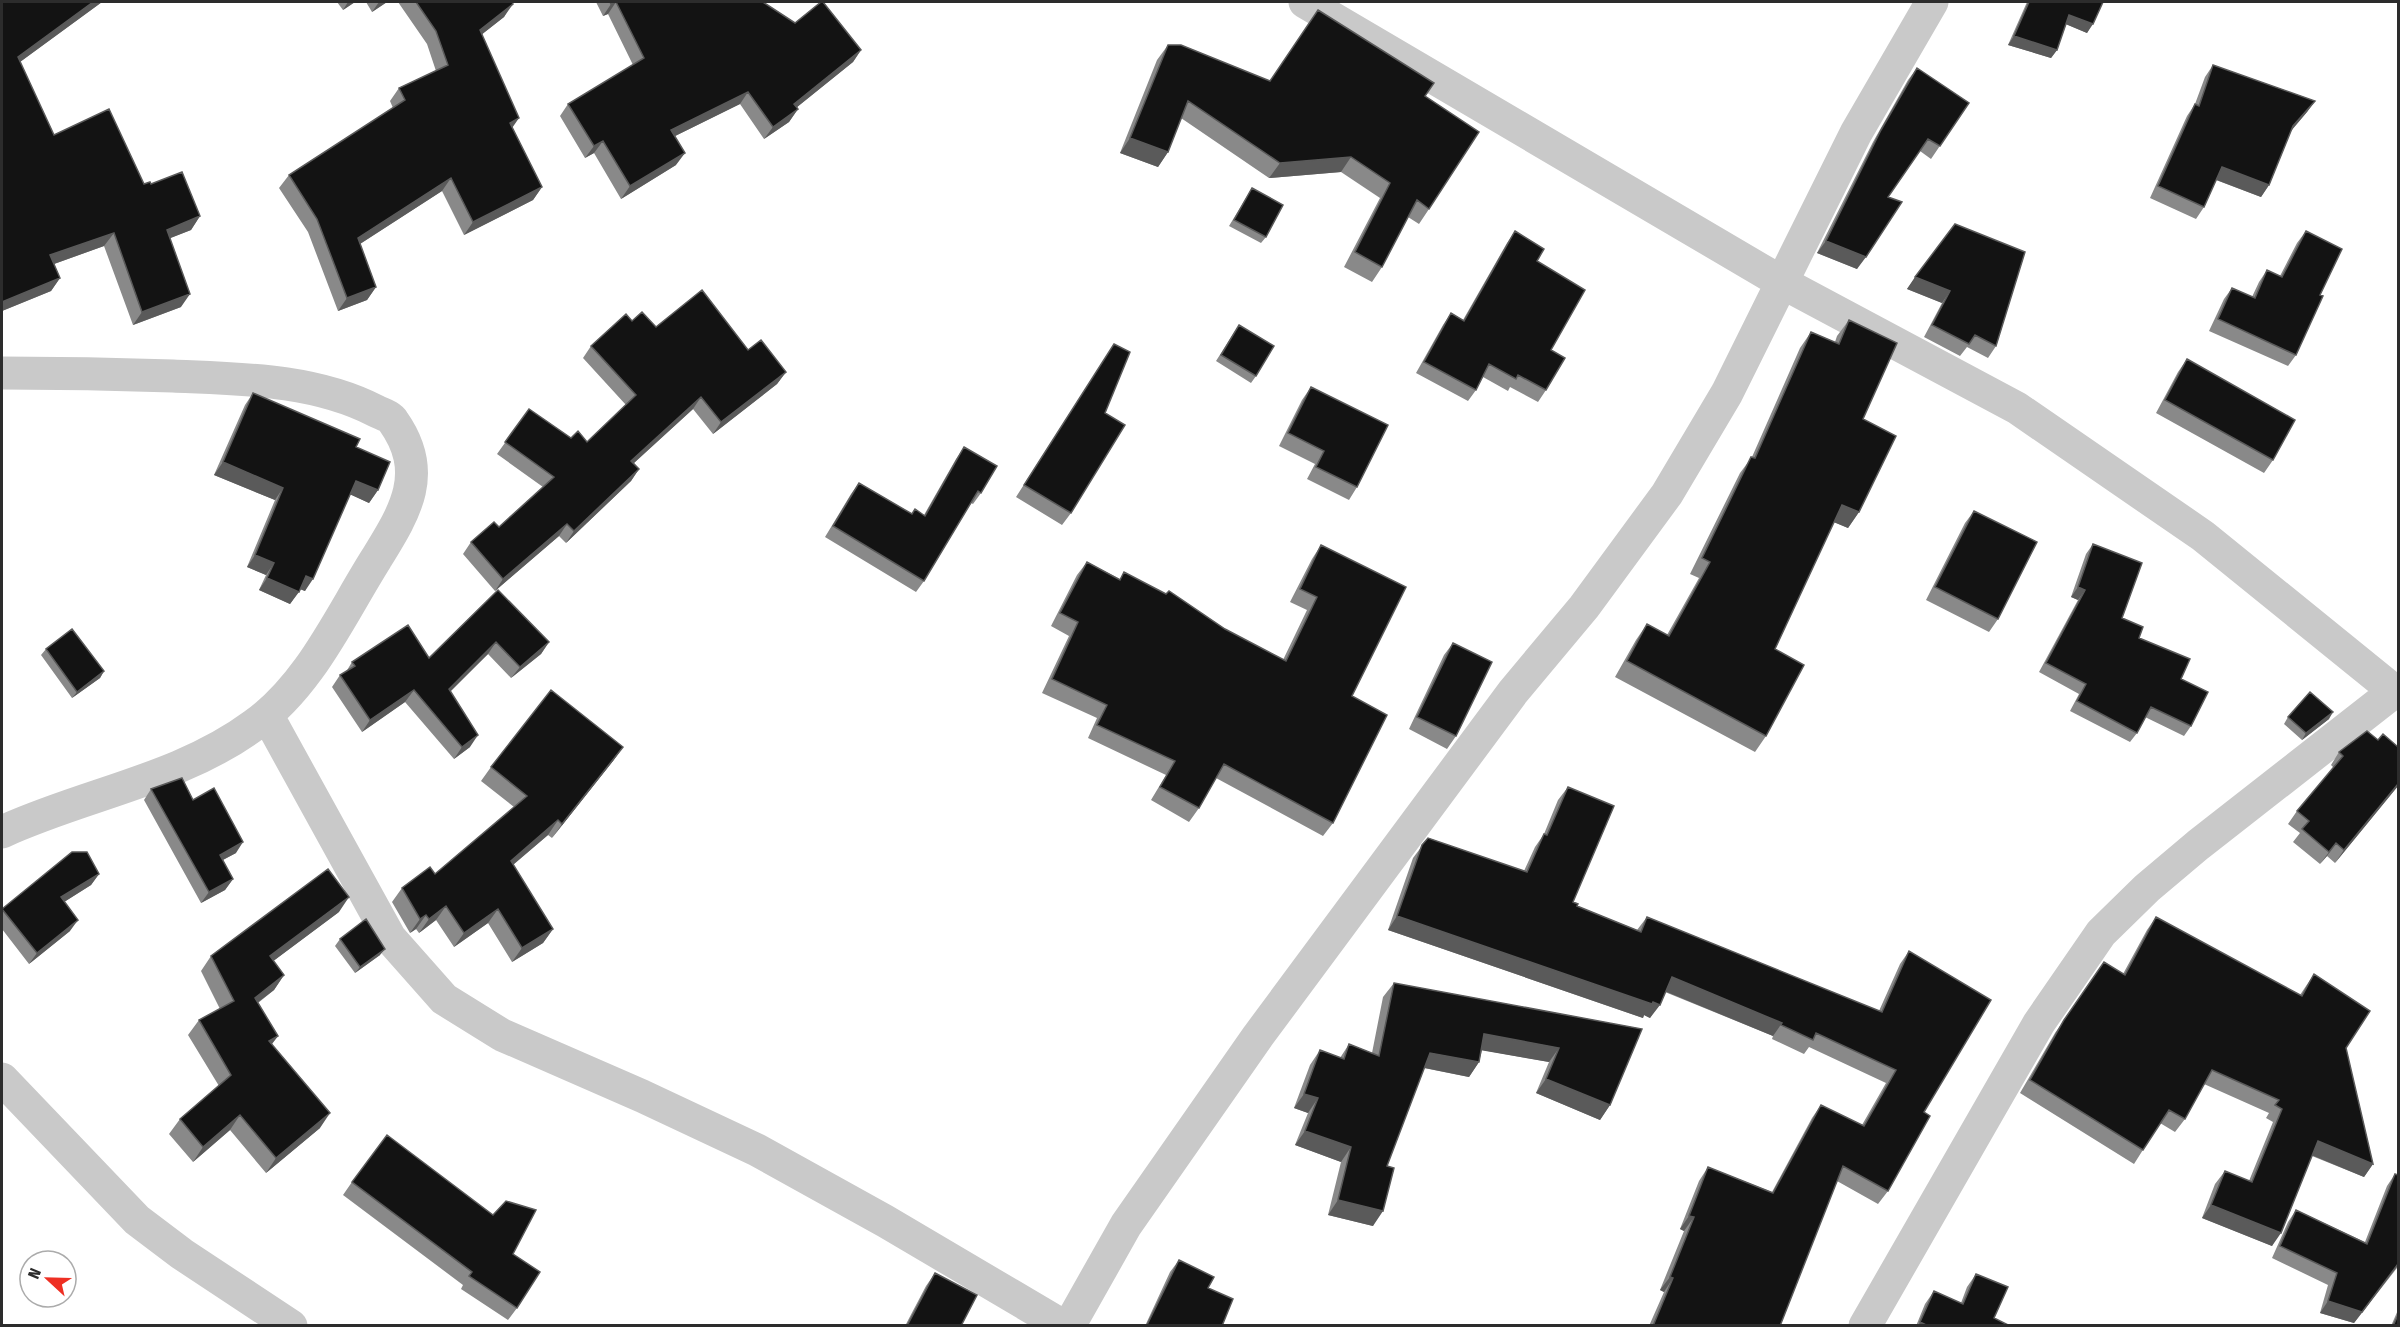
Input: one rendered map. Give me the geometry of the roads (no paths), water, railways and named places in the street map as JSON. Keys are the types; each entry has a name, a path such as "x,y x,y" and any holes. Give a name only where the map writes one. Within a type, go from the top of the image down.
{"street":[{"path":"1305,2 1783,283 2018,408 2203,536 2397,693 2198,845 2147,888 2101,933 2039,1023 1866,1326"},
{"path":"1069,1326 1126,1225 1258,1036 1513,692 1584,606 1667,494 1727,393 1856,133 1932,2"},
{"path":"2,373 244,379 321,390 358,402 392,419 406,447 413,471 411,495 385,545 318,656 282,702 267,715 212,751 99,796 40,814 2,832"},
{"path":"267,715 390,938 444,999 502,1035 642,1096 757,1150 885,1221 1063,1326"},
{"path":"2,1079 137,1220 182,1254 291,1326"}]}
